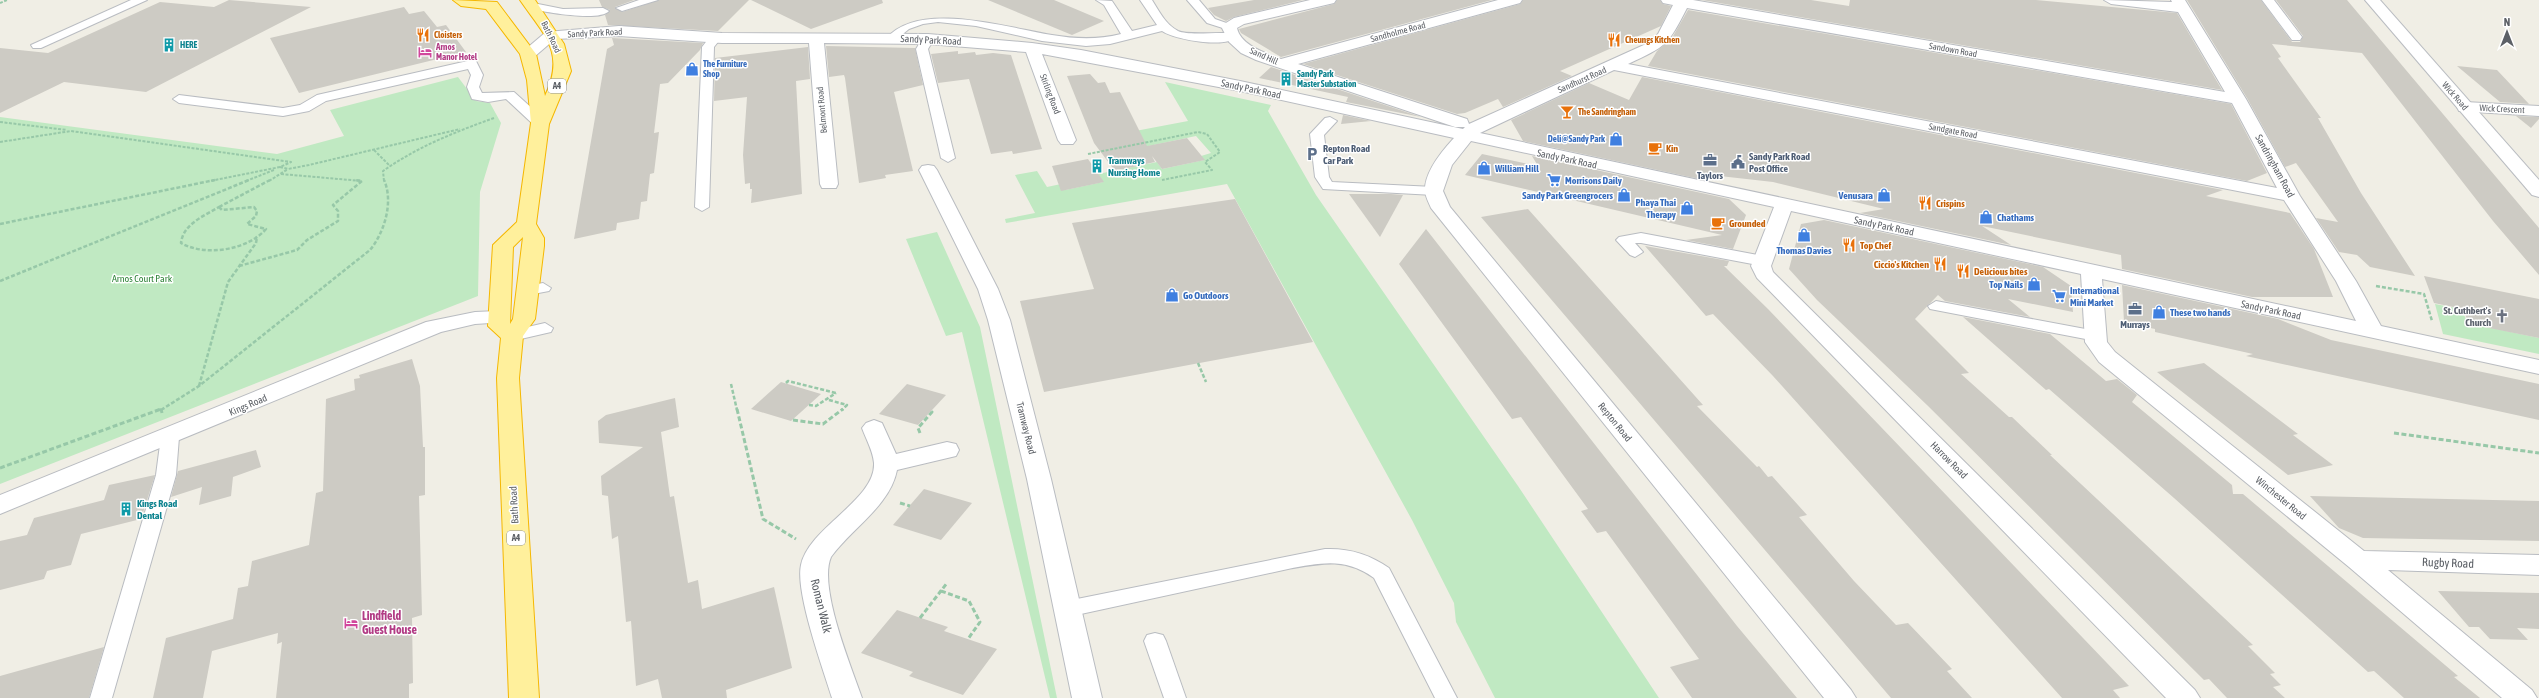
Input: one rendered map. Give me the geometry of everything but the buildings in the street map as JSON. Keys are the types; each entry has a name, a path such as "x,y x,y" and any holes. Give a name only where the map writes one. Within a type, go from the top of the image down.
{"highway":[{"name":"Bath Road","path":"460,0 466,3 490,3 528,54 535,80 540,123 526,224"},
{"name":"Bath Road","path":"530,3 562,59 563,71 540,123"},
{"path":"526,224 534,238 536,289 524,319 512,336 499,326 498,317 503,245 526,224"},
{"name":"Bath Road","path":"512,336 509,399 524,698"}],"street":[{"path":"1231,31 1239,21 1329,0"},
{"name":"Sandholme Road","path":"1280,64 1515,0"},
{"path":"2111,0 2180,4"},
{"name":"Wick Road","path":"2372,0 2539,191"},
{"name":"Sandhurst Road","path":"1470,132 1615,66 1652,47 1664,37 1675,2"},
{"name":"Sandown Road","path":"1675,2 2238,99"},
{"name":"Sandringham Road","path":"2180,4 2238,99 2290,196 2346,281 2373,332"},
{"name":"Sand Hill","path":"1231,31 1253,53 1470,132"},
{"name":"Sandy Park Road","path":"528,54 553,42 634,32 716,37 928,39 1032,48 1152,68 1275,94 1470,132 1784,205 2091,270 2539,368"},
{"name":"Belmont Road","path":"816,37 829,184"},
{"name":"Stirling Road","path":"1032,48 1067,140"},
{"name":"Sandgate Road","path":"1615,66 2290,196"},
{"name":"Wick Crescent","path":"2465,107 2539,111"},
{"path":"1434,191 1439,172 1470,132"},
{"name":"Tramway Road","path":"928,170 988,289 999,320 1039,479 1087,698"},
{"name":"Repton Road","path":"1434,191 1441,208 1841,698"},
{"path":"1763,261 1784,205"},
{"name":"Harrow Road","path":"1763,261 1761,266 1764,274 2185,698"},
{"name":"Winchester Road","path":"2091,270 2096,342 2107,357 2358,560 2522,698"},
{"name":"Kings Road","path":"0,505 193,428 434,327 475,318 498,317"},
{"path":"874,428 886,465 947,450"},
{"name":"Roman Walk","path":"847,698 813,578 814,563 823,548 881,483 886,465"},
{"name":"Rugby Road","path":"2358,560 2539,565"}],"lane":[{"path":"36,45 141,0"},
{"path":"622,8 652,0"},
{"path":"1102,0 1108,3 1128,35"},
{"path":"1146,0 1164,27 1172,32 1184,36 1199,38 1231,31"},
{"path":"1193,0 1211,21 1231,31"},
{"path":"2268,0 2296,37"},
{"path":"530,3 563,12 603,11"},
{"path":"893,38 899,29 913,22 932,18 985,22 1027,34 1093,43 1164,27"},
{"path":"702,207 708,47 716,37"},
{"path":"928,39 922,49 948,158"},
{"path":"179,99 283,112 304,108 322,98 472,64 477,75 473,87 477,96 488,98 509,95 540,123"},
{"path":"1330,122 1317,134 1322,177 1328,186 1434,191"},
{"path":"1635,252 1624,240 1641,238 1763,261"},
{"path":"1936,306 2096,336"},
{"path":"512,336 545,328"},
{"path":"98,697 166,475 170,437"},
{"path":"1067,609 1324,555 1350,557 1370,563 1382,573 1446,698"},
{"path":"1155,641 1175,698"}],"path":[{"path":"1,2 7,0"},
{"path":"219,208 222,210 254,207 257,211 256,216 247,224 266,229 256,237 235,246 205,250 184,246 181,243 180,238 185,231 219,208 260,187 288,169 466,128 498,117"},
{"path":"0,122 292,162 0,281"},
{"path":"0,468 161,409 199,386 358,262 373,246 388,210 387,184 382,176 383,171 390,166 466,128"},
{"path":"0,142 71,131"},
{"path":"1088,154 1198,132 1207,134 1220,152 1205,162 1212,170 1162,180"},
{"path":"374,150 390,166"},
{"path":"0,224 280,167 288,169"},
{"path":"239,266 297,250 307,240 338,221 338,211 332,205 362,182 280,174"},
{"path":"199,386 228,282 256,243 256,237"},
{"path":"2346,281 2424,294"},
{"path":"1198,363 1206,382"},
{"path":"786,383 788,381 836,393 829,400"},
{"path":"731,384 763,519 789,537 823,548"},
{"path":"793,420 818,426 829,424 847,405 824,399 816,406 809,404"},
{"path":"161,409 170,437"},
{"path":"2394,433 2539,453"},
{"path":"920,618 947,583"},
{"path":"941,591 969,601 980,622 968,639"}],"green space":[{"name":"Arnos Court Park","path":"458,77 476,101 490,103 501,123 480,192 478,296 0,484 0,117 277,154 344,136 330,110"},
{"path":"1165,82 1271,105 1268,111 1316,195 1518,486 1659,698 1495,698 1456,622 1454,603 1412,520 1227,184 1006,223 1005,219 1035,213 1015,175 1037,171 1047,187 1061,184 1065,190 1103,182 1098,174 1157,162 1162,169 1204,160 1201,156 1211,153 1196,136 1130,150 1093,139 1188,121"},
{"path":"937,232 980,327 1057,698 1050,698 962,332 946,336 906,239"},
{"path":"2435,304 2461,309 2468,323 2539,338 2539,354 2443,334"}],"place":[{"name":"Cloisters","path":"423,35"},
{"name":"Cheungs Kitchen","path":"1614,40"},
{"name":"HERE","path":"169,45"},
{"name":"Arnos Manor Hotel","path":"425,52"},
{"name":"The Furniture Shop","path":"692,69"},
{"name":"Sandy Park Master Substation","path":"1286,79"},
{"name":"The Sandringham","path":"1567,112"},
{"name":"Deli@Sandy Park","path":"1616,139"},
{"name":"Kin","path":"1655,148"},
{"name":"Repton Road Car Park","path":"1312,154"},
{"name":"Taylors","path":"1710,160"},
{"name":"Sandy Park Road Post Office","path":"1738,162"},
{"name":"Tramways Nursing Home","path":"1097,166"},
{"name":"William Hill","path":"1484,168"},
{"name":"Morrisons Daily","path":"1554,180"},
{"name":"Sandy Park Greengrocers","path":"1624,195"},
{"name":"Venusara","path":"1884,195"},
{"name":"Crispins","path":"1925,203"},
{"name":"Phaya Thai Therapy","path":"1687,208"},
{"name":"Chathams","path":"1986,217"},
{"name":"Grounded","path":"1718,223"},
{"name":"Thomas Davies","path":"1804,235"},
{"name":"Top Chef","path":"1849,245"},
{"name":"Ciccio's Kitchen","path":"1940,264"},
{"name":"Delicious bites","path":"1963,271"},
{"name":"Top Nails","path":"2034,284"},
{"name":"Go Outdoors","path":"1172,295"},
{"name":"International Mini Market","path":"2059,296"},
{"name":"Murrays","path":"2135,309"},
{"name":"These two hands","path":"2159,312"},
{"name":"St. Cuthbert's Church","path":"2502,316"},
{"name":"Kings Road Dental","path":"126,509"},
{"name":"Lindfield Guest House","path":"351,623"}]}
